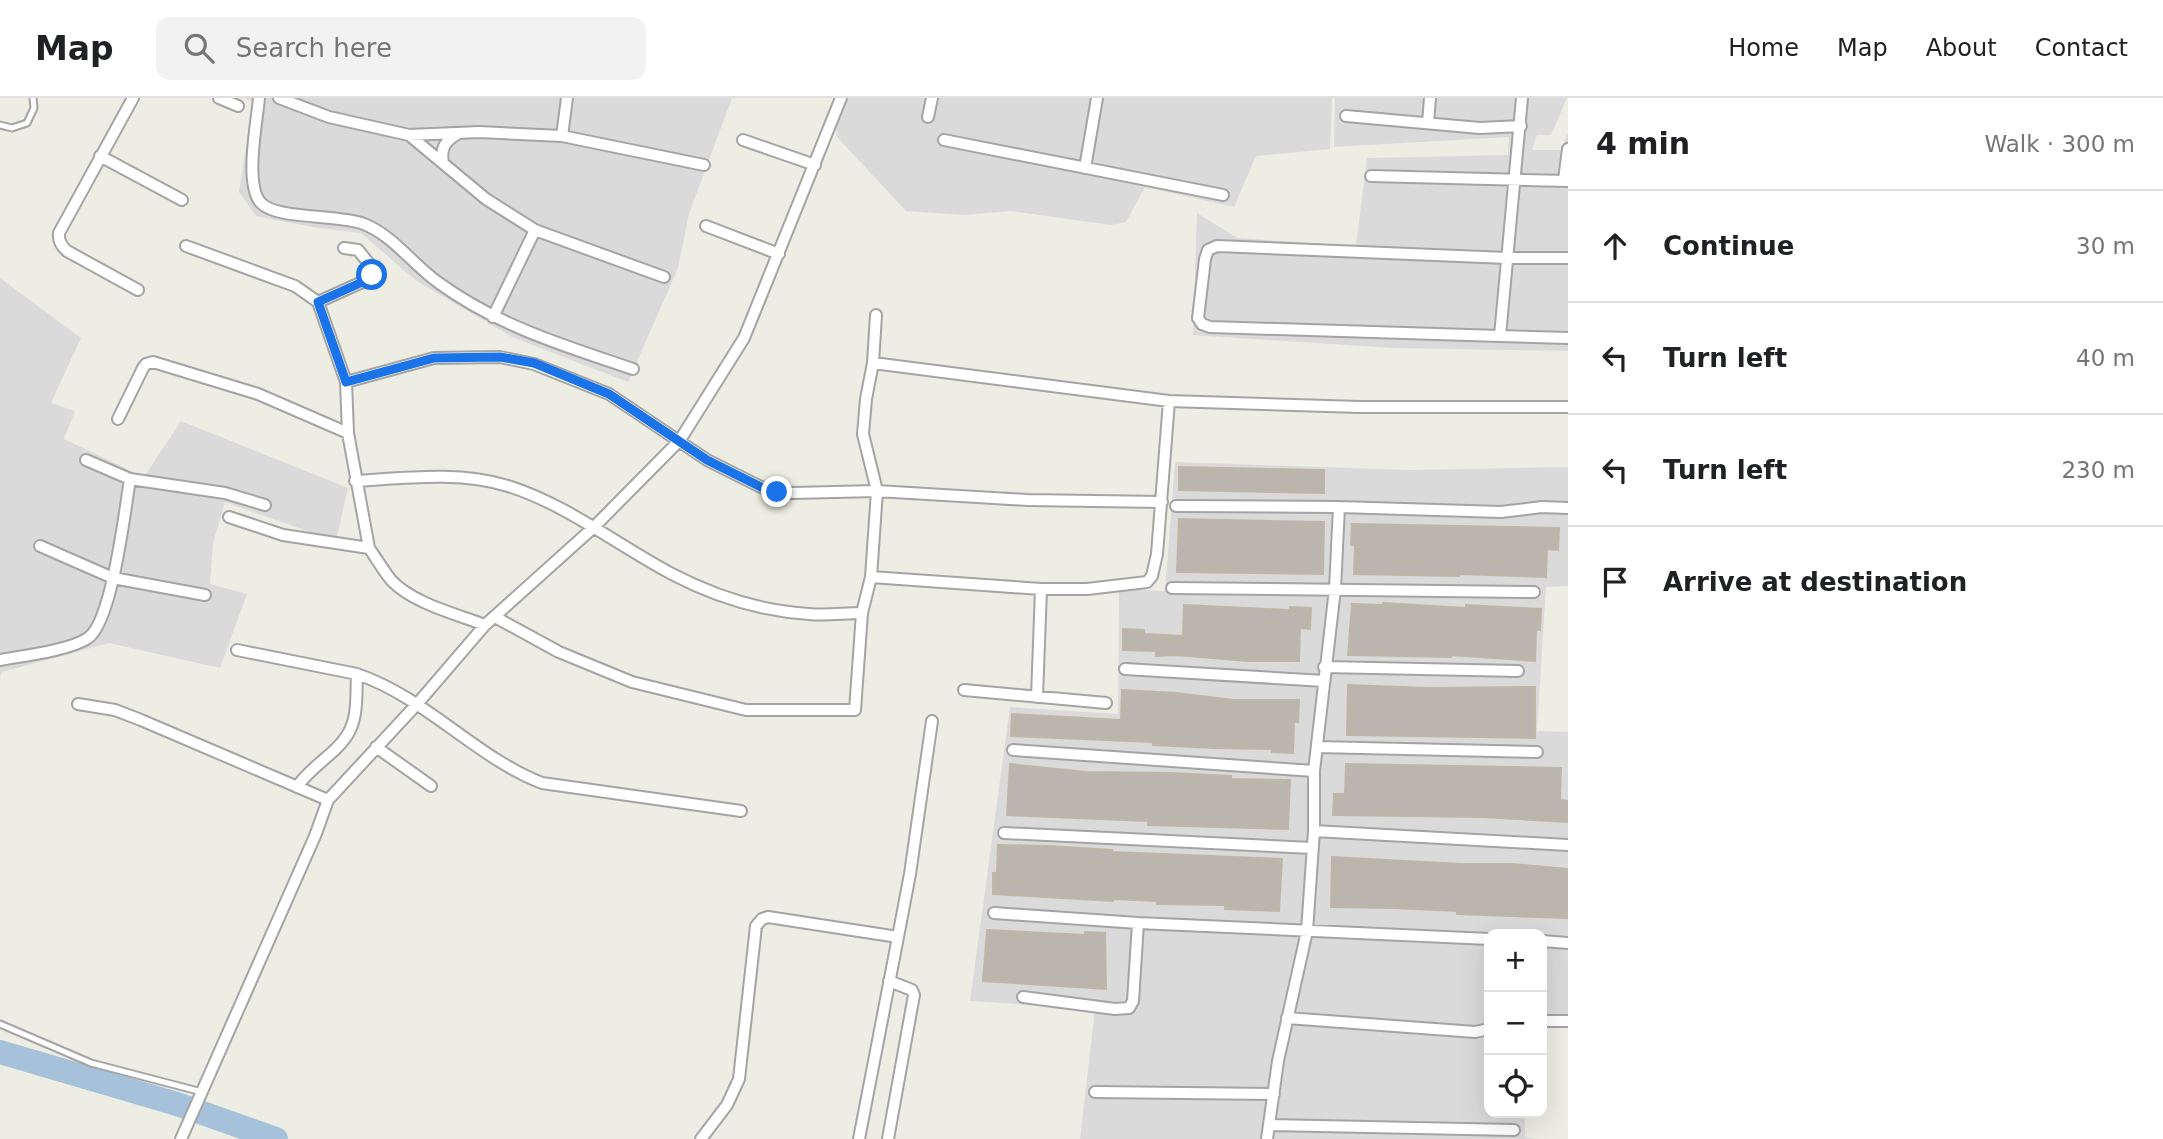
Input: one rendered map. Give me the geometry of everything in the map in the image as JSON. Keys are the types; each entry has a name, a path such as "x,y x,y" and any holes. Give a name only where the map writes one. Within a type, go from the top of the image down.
{"street":[{"path":"133,98 100,156 59,239 61,246 67,251 138,290"},
{"path":"219,98 238,106"},
{"path":"259,98 253,181 260,202 269,208 287,213 348,219 371,227 390,240 438,283 492,317 525,332 633,369"},
{"path":"279,98 329,117 409,135 459,132 562,136 704,165"},
{"path":"562,136 567,98"},
{"path":"182,1136 315,836 327,800 418,703 485,625 594,527 680,440 744,338 841,98"},
{"path":"928,117 932,98"},
{"path":"1084,168 1097,98"},
{"path":"1428,123 1430,98"},
{"path":"1500,336 1522,98"},
{"path":"1346,116 1480,128 1521,126"},
{"path":"443,163 441,154 446,142 459,132"},
{"path":"409,135 486,199 535,230 664,277"},
{"path":"743,140 815,165"},
{"path":"944,140 1223,195"},
{"path":"1371,176 1566,181 1568,149"},
{"path":"100,156 182,200"},
{"path":"706,226 779,254"},
{"path":"492,317 535,230"},
{"path":"186,246 295,286 318,302 346,382 348,433 369,548 393,581 401,587 426,603 485,625"},
{"path":"1568,258 1217,246 1208,250 1205,259 1198,318 1202,324 1210,327 1568,338"},
{"path":"318,302 369,279 372,275 372,265 358,250 344,248"},
{"path":"495,617 559,652 632,682 746,710 855,710 862,613 871,577 877,491 863,434 873,363 876,315"},
{"path":"346,382 434,358 500,357 534,363 609,394 707,460 761,487 777,492 877,491 1027,500 1162,502"},
{"path":"118,419 143,368 153,362 258,394 348,433"},
{"path":"873,363 1169,401 1359,407 1568,407"},
{"path":"871,577 1041,589 1087,589 1147,582 1152,576 1157,554 1169,401"},
{"path":"86,460 130,479 225,493 265,505"},
{"path":"355,481 475,478 539,497 671,574 714,593 757,606 810,615 862,613"},
{"path":"0,660 76,644 87,639 97,627 113,578 130,479"},
{"path":"1176,506 1501,512 1542,507 1568,508"},
{"path":"1267,1139 1287,1018 1307,931 1314,831 1314,771 1335,589 1339,507"},
{"path":"229,517 283,535 369,548"},
{"path":"40,546 113,578 205,595"},
{"path":"1172,588 1534,592"},
{"path":"1037,697 1041,589"},
{"path":"237,650 357,674 374,680 418,703 513,771 542,783 741,811"},
{"path":"1324,667 1518,671"},
{"path":"1125,669 1324,681"},
{"path":"297,787 304,776 343,741 351,728 357,674"},
{"path":"964,690 1106,703"},
{"path":"78,704 115,710 141,720 327,800"},
{"path":"859,1139 911,874 932,721"},
{"path":"376,747 431,786"},
{"path":"1317,747 1537,752"},
{"path":"1013,750 1314,771"},
{"path":"1314,831 1568,845"},
{"path":"1004,832 1312,848"},
{"path":"994,912 1139,923 1484,939"},
{"path":"701,1139 727,1105 738,1079 756,926 762,919 768,917 898,937"},
{"path":"1023,998 1115,1009 1129,1008 1133,1001 1139,923"},
{"path":"1547,942 1568,943"},
{"path":"888,1139 914,995 912,990 889,981"},
{"path":"1287,1018 1475,1032 1484,1030"},
{"path":"1547,1021 1568,1021"},
{"path":"1095,1092 1274,1094"},
{"path":"1269,1125 1514,1130"}],"lane":[{"path":"0,125 12,128 27,123 34,108 33,98"},
{"path":"0,1024 91,1063 199,1098"}],"shaded area":[{"path":"244,98 732,98 689,214 678,268 628,382 512,337 415,280 361,233 256,216 239,192 253,102"},
{"path":"833,98 1332,98 1330,149 1256,156 1234,207 1145,187 1126,222 1111,225 1011,211 963,215 906,211 837,137"},
{"path":"1335,98 1567,98 1551,135 1537,135 1532,150 1561,150 1568,133 1568,351 1393,348 1193,335 1197,213 1237,238 1356,246 1367,158 1508,155 1509,137 1334,147"},
{"path":"0,278 81,338 51,403 75,411 64,439 144,477 181,421 348,488 336,541 225,502 213,543 210,584 247,594 220,668 109,643 2,672 0,677"},
{"path":"1175,462 1411,470 1568,467 1568,586 1546,587 1537,731 1568,732 1568,1026 1547,1026 1547,929 1484,929 1484,1118 1525,1118 1525,1137 1535,1139 1080,1139 1095,1009 970,1001 1010,707 1118,714 1119,589 1165,591"}],"building":[{"path":"1179,467 1324,470 1324,493 1179,490"},
{"path":"1179,519 1324,522 1323,574 1177,572"},
{"path":"1352,524 1559,528 1558,550 1547,549 1546,577 1354,574 1355,545 1351,545"},
{"path":"1352,604 1541,609 1540,630 1536,630 1535,661 1451,655 1348,655"},
{"path":"1184,605 1290,610 1290,607 1311,608 1310,629 1300,628 1299,661 1156,656 1156,651 1123,650 1123,629 1144,630 1144,634 1183,636"},
{"path":"1348,685 1428,688 1535,687 1535,738 1347,735"},
{"path":"1122,690 1234,700 1299,700 1298,722 1294,722 1293,753 1272,752 1272,749 1011,736 1012,714 1121,720"},
{"path":"1010,764 1086,772 1171,773 1231,776 1231,779 1290,780 1288,829 1148,825 1148,821 1007,815"},
{"path":"1346,764 1561,768 1560,800 1568,801 1568,822 1483,817 1333,815 1334,794 1345,794"},
{"path":"998,845 1282,859 1279,911 1225,909 1225,905 1157,904 1157,901 993,894 993,873 997,873"},
{"path":"1332,857 1512,864 1568,869 1568,918 1331,907"},
{"path":"987,930 1085,935 1085,932 1105,933 1106,989 983,981"}],"waterway":[{"path":"0,1052 177,1104 276,1139"}],"route":[{"path":"372,275 369,279 318,302 346,382 434,358 500,357 534,363 609,394 707,460 761,487 777,492"}]}
